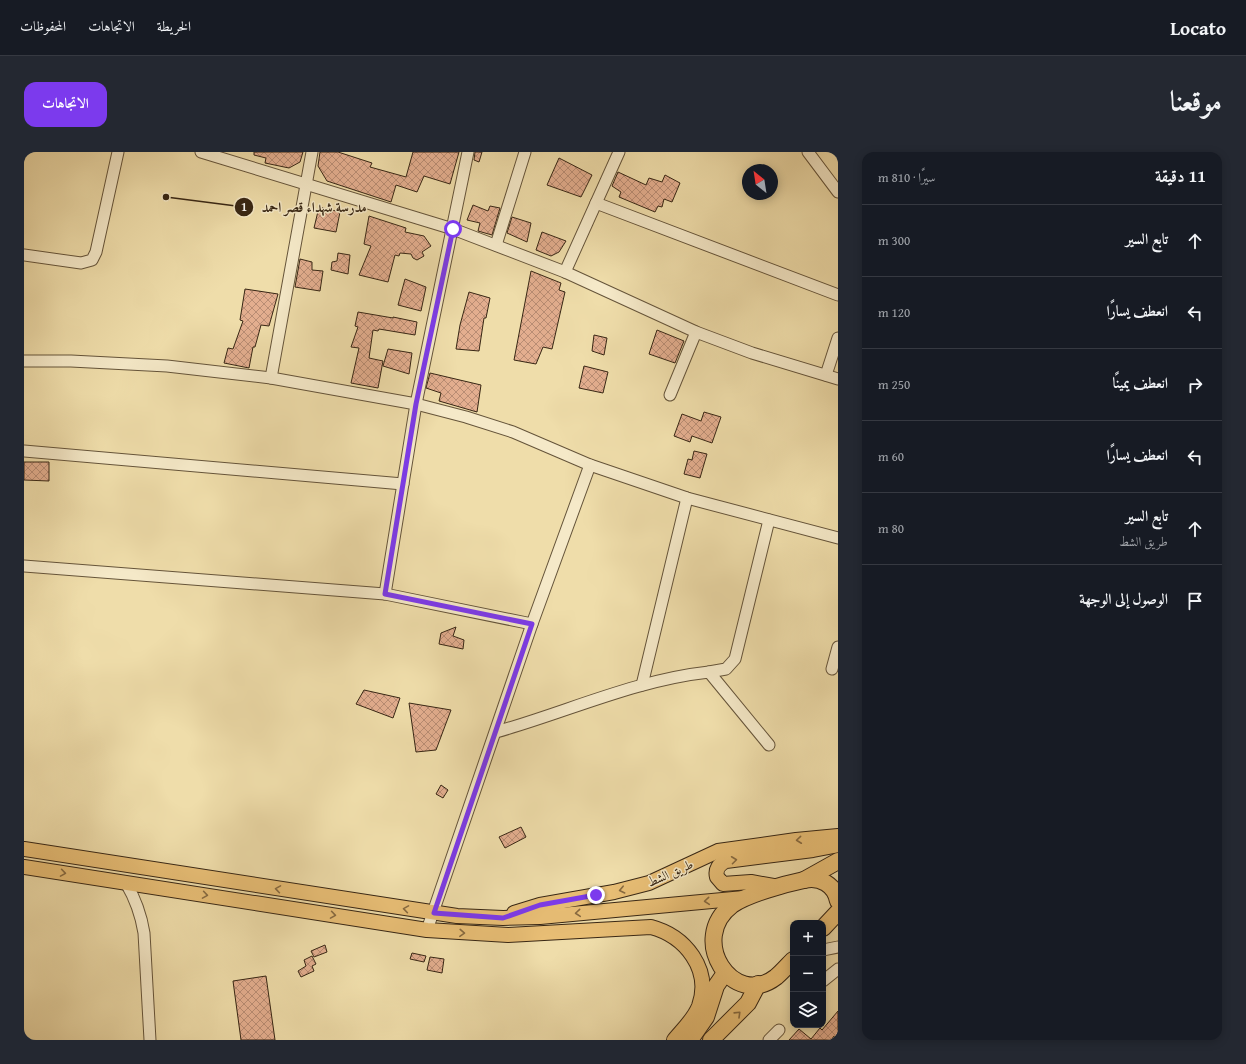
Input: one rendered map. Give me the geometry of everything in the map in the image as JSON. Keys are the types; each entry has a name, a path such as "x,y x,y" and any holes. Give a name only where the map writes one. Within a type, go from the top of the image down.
{"highway":[{"path":"804,880 838,861"},
{"path":"787,968 775,978 758,984 741,982 726,973 718,963 714,950 715,933 721,918 726,912 746,898 804,880 817,879 828,884 836,894 838,901"},
{"path":"826,925 838,912"},
{"path":"690,1040 706,1017 716,986 726,973"},
{"path":"711,1040 748,1003 758,984"}],"main road":[{"name":"طريق الشط","path":"503,918 540,905 614,892 644,884 674,873 703,857 722,850 838,836"},
{"path":"779,887 751,882 723,884 717,877 716,871 719,865 726,861 813,850 838,845"},
{"path":"24,849 434,913 503,918 540,917 746,898"},
{"path":"24,867 427,930 508,934 642,926 651,927 667,932 681,941 692,953 699,967 702,981 701,997 696,1013 674,1040"},
{"path":"183,892 185,874"}],"street":[{"path":"24,255 81,263 92,260 96,252 118,152"},
{"path":"201,152 453,229 565,272 696,332 752,353 838,379"},
{"path":"271,378 305,183 312,152"},
{"path":"385,594 416,404 468,152"},
{"path":"496,245 525,152"},
{"path":"565,272 619,152"},
{"path":"808,152 838,192"},
{"path":"596,203 838,295"},
{"path":"670,395 696,332"},
{"path":"826,375 838,338"},
{"path":"24,361 71,361 167,366 271,378 416,404 466,416 513,432 590,464 687,498 838,538"},
{"path":"24,451 403,484"},
{"path":"427,930 532,624 590,464"},
{"path":"642,685 687,498"},
{"path":"496,732 536,721 642,685 676,676 726,669 735,659 769,520"},
{"path":"24,566 385,594 532,624"},
{"path":"832,669 838,647"},
{"path":"708,672 769,745"},
{"path":"126,883 140,911 144,933 150,1040"},
{"path":"826,949 838,947"},
{"path":"826,979 838,969"},
{"path":"769,1040 779,1030"}],"building":[{"path":"254,152 303,152 300,162 289,168 265,163 266,158 254,155"},
{"path":"320,152 338,152 372,163 370,167 406,177 413,152 459,152 450,184 424,176 417,192 396,185 391,202 327,181 318,166"},
{"path":"475,152 482,152 479,162 474,160"},
{"path":"559,158 592,175 581,197 547,185"},
{"path":"618,172 646,185 649,178 662,182 665,175 680,183 672,202 664,199 662,207 658,206 655,212 619,197 621,192 612,186"},
{"path":"473,205 488,211 490,206 500,208 492,235 478,231 480,223 467,220"},
{"path":"319,207 340,212 336,232 314,228"},
{"path":"369,216 406,228 405,232 424,236 431,246 422,252 424,256 417,260 413,258 411,254 400,253 399,256 395,255 388,282 359,275 371,246 364,244"},
{"path":"512,217 531,223 527,242 507,233"},
{"path":"542,232 566,241 559,252 551,256 536,250"},
{"path":"338,253 350,255 348,274 331,270 332,262 337,261"},
{"path":"300,259 312,262 312,270 323,271 320,291 295,287"},
{"path":"531,271 561,283 559,290 565,292 552,349 543,347 536,364 514,360"},
{"path":"405,279 426,287 421,311 398,305"},
{"path":"245,289 278,294 269,326 261,325 255,347 253,347 249,368 224,363 228,348 233,349 243,321 240,320"},
{"path":"469,292 490,298 486,318 484,318 479,351 456,349 460,325"},
{"path":"358,312 417,322 415,335 379,329 378,331 373,330 369,358 383,361 378,388 351,383 359,348 351,347 358,327 355,326"},
{"path":"657,330 684,341 675,363 649,354"},
{"path":"594,335 607,338 604,355 592,351"},
{"path":"388,349 412,353 409,374 383,366"},
{"path":"584,366 608,372 603,393 579,388"},
{"path":"430,373 481,385 477,412 439,401 441,393 426,388"},
{"path":"704,412 721,417 712,443 692,436 690,442 674,436 682,414 701,421"},
{"path":"694,451 707,454 700,478 684,474 688,459 692,460"},
{"path":"24,462 49,462 49,481 24,480"},
{"path":"456,627 453,636 464,640 463,649 439,644 441,633"},
{"path":"364,690 400,698 393,718 356,704"},
{"path":"409,703 451,710 436,750 416,752"},
{"path":"441,785 448,790 443,798 436,794"},
{"path":"521,827 526,837 505,848 499,837"},
{"path":"325,945 327,952 314,957 311,951"},
{"path":"412,953 426,956 424,962 410,959"},
{"path":"312,956 316,964 312,966 314,971 301,977 298,971 306,966 304,960"},
{"path":"430,957 444,959 442,973 427,970"},
{"path":"266,976 275,1040 241,1040 233,981"},
{"path":"838,1011 838,1039 834,1036 831,1040 789,1040 799,1029 811,1039 820,1028 822,1030 826,1028 826,1025"}],"place":[{"name":"مدرسة شهداء قصر احمد","path":"166,197"}],"route":[{"path":"453,229 416,404 385,594 532,624 434,913 480,918 503,918 521,910 559,900 596,895"}]}
